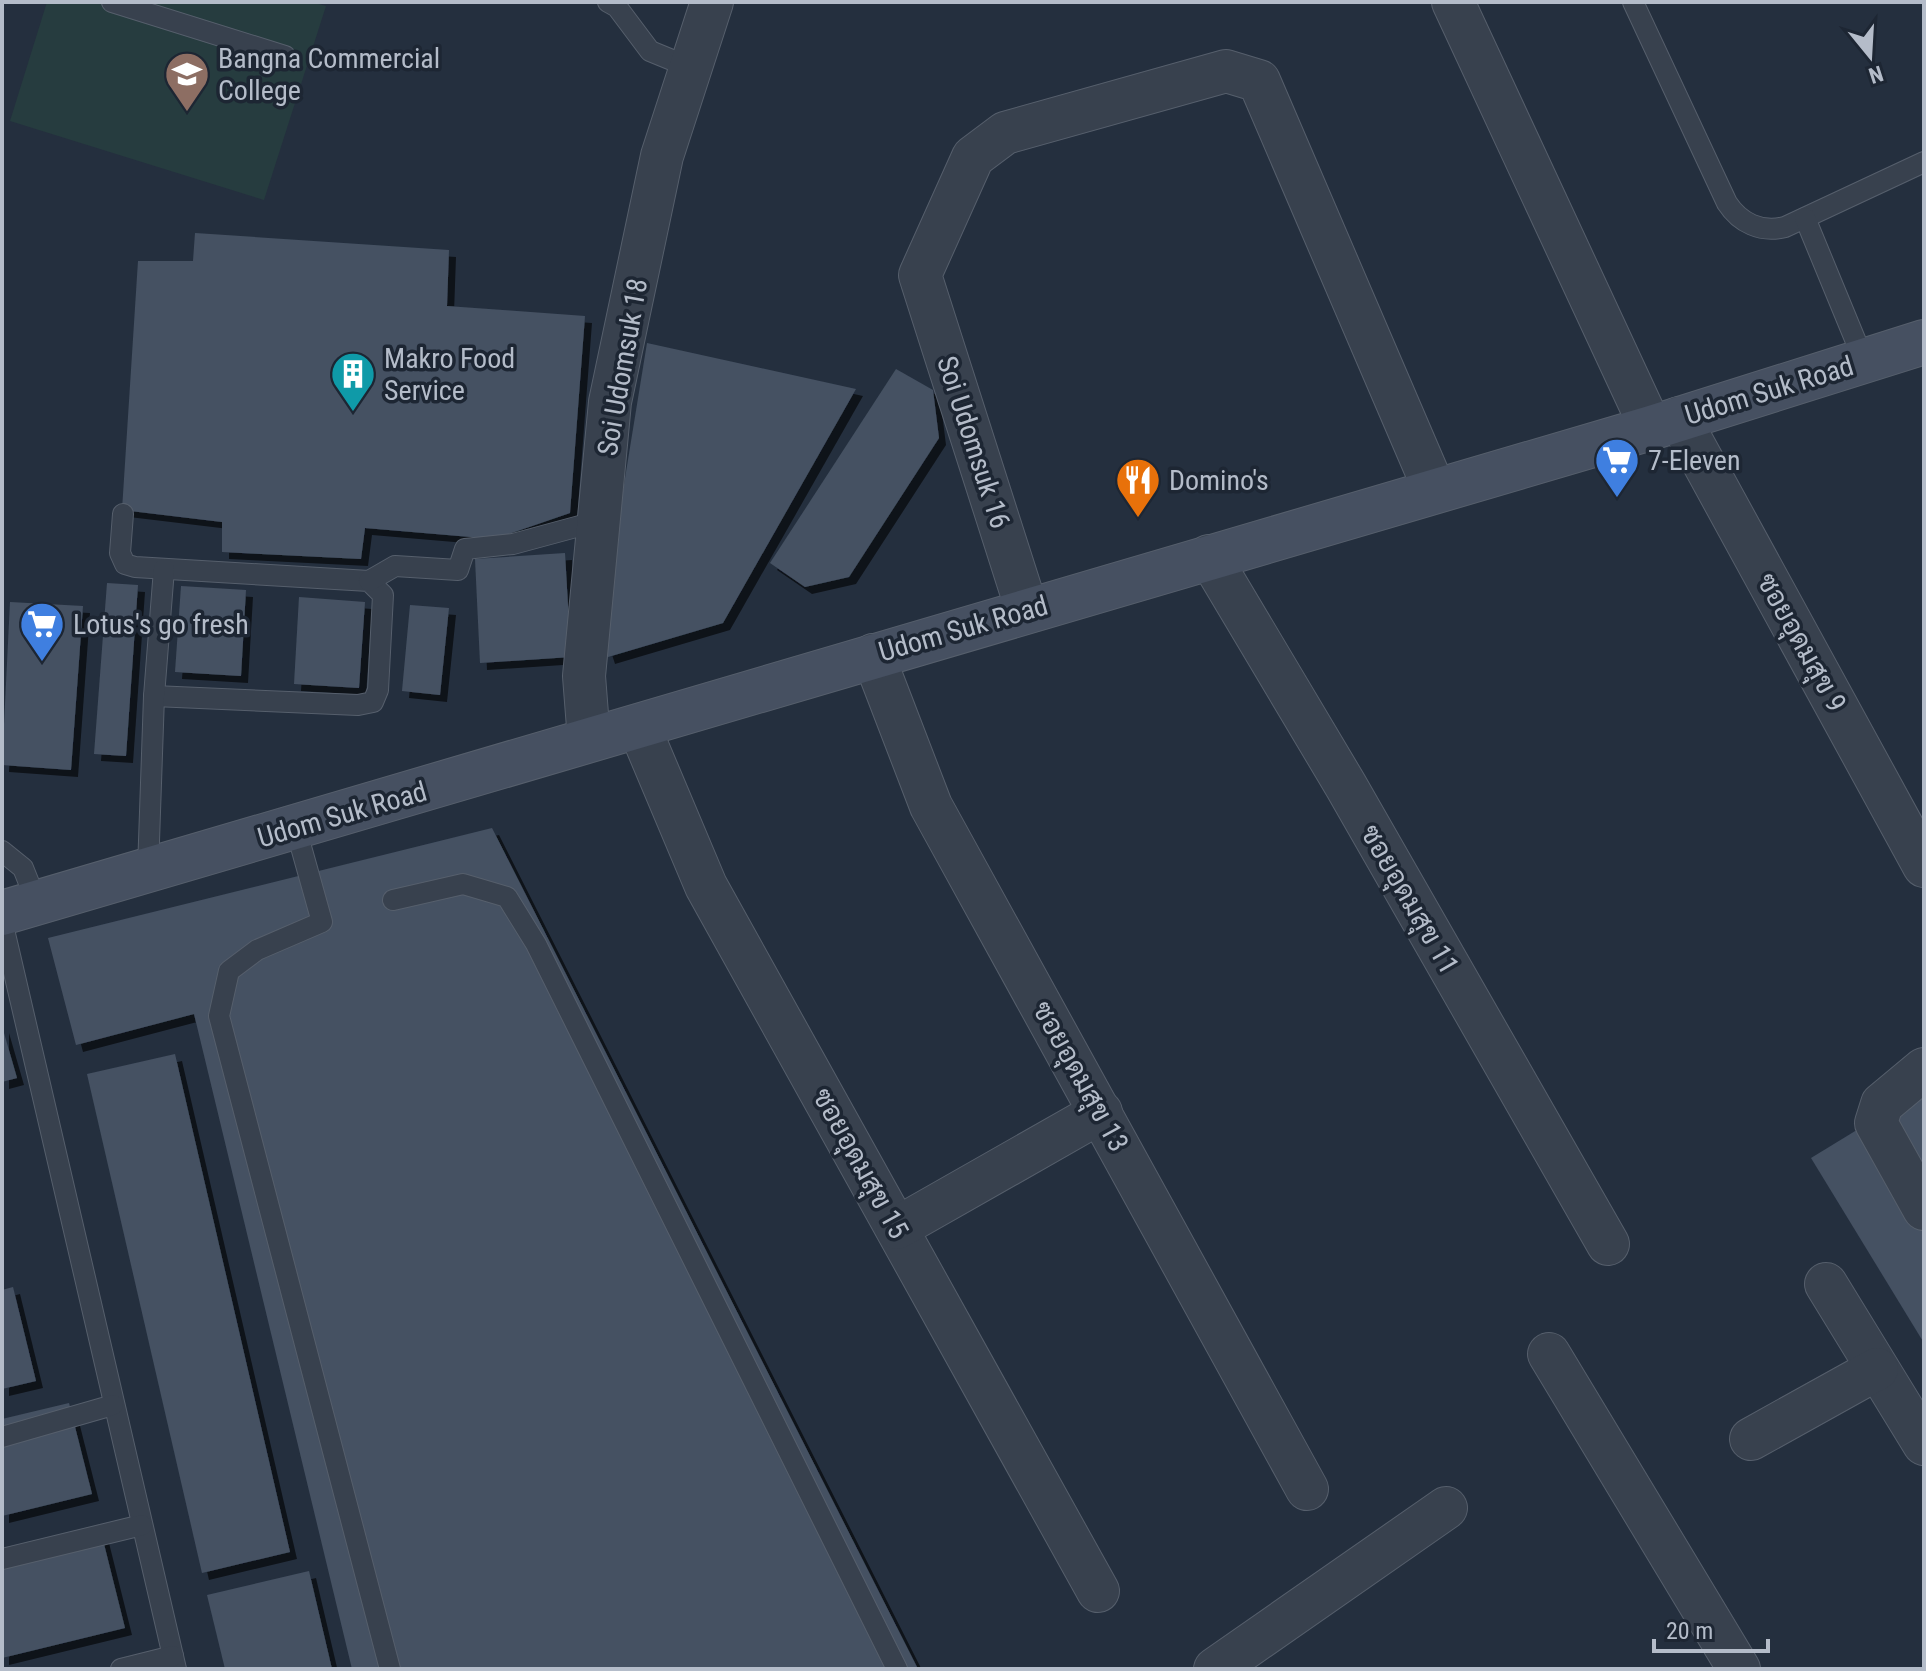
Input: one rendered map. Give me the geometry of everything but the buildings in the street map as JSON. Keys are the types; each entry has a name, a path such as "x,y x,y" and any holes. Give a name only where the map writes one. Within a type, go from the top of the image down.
{"main road":[{"name":"Udom Suk Road","path":"14,912 873,655 1665,423 1924,342"}],"street":[{"name":"Soi Udomsuk 18","path":"589,740 584,676 610,402 662,156 712,2"},
{"name":"ซอยอุดมสุข 9","path":"1453,2 1665,423 1924,866"},
{"name":"Soi Udomsuk 16","path":"1027,610 920,275 973,157 1005,133 1226,71 1259,81 1435,491"},
{"name":"ซอยอุดมสุข 11","path":"1209,556 1346,786 1608,1244"},
{"name":"ซอยอุดมสุข 13","path":"873,655 931,806 1307,1489"},
{"name":"ซอยอุดมสุข 15","path":"639,727 706,886 1098,1591"},
{"path":"1924,1069 1882,1104 1876,1123 1924,1209"},
{"path":"897,1228 1101,1112"},
{"path":"1826,1284 1924,1444"},
{"path":"1549,1354 1739,1669"},
{"path":"1751,1439 1877,1369"},
{"path":"1215,1669 1446,1508"}],"lane":[{"path":"112,2 285,56"},
{"path":"608,2 617,7 650,51 689,67"},
{"path":"1633,2 1731,209 1750,224 1767,229 1785,227 1924,162"},
{"path":"1805,218 1864,361"},
{"path":"123,514 120,553 125,564 369,581 395,566 458,570 465,549 513,544 598,521"},
{"path":"148,870 154,696 164,569"},
{"path":"154,696 358,705 373,702 378,690 383,595 369,581"},
{"path":"296,829 322,922 257,950 229,971 219,1016 390,1669"},
{"path":"2,851 23,868 14,912 113,1405 174,1662 121,1669"},
{"path":"393,900 463,884 507,897 536,944 897,1669"},
{"path":"2,1437 113,1405"},
{"path":"2,1559 142,1525"}],"green space":[{"path":"47,2 311,2 326,6 264,200 10,121"}],"place":[{"name":"Bangna Commercial College","path":"187,113"},
{"name":"Makro Food Service","path":"353,413"},
{"name":"7-Eleven","path":"1617,499"},
{"name":"Domino's","path":"1138,519"},
{"name":"Lotus's go fresh","path":"42,663"}]}
